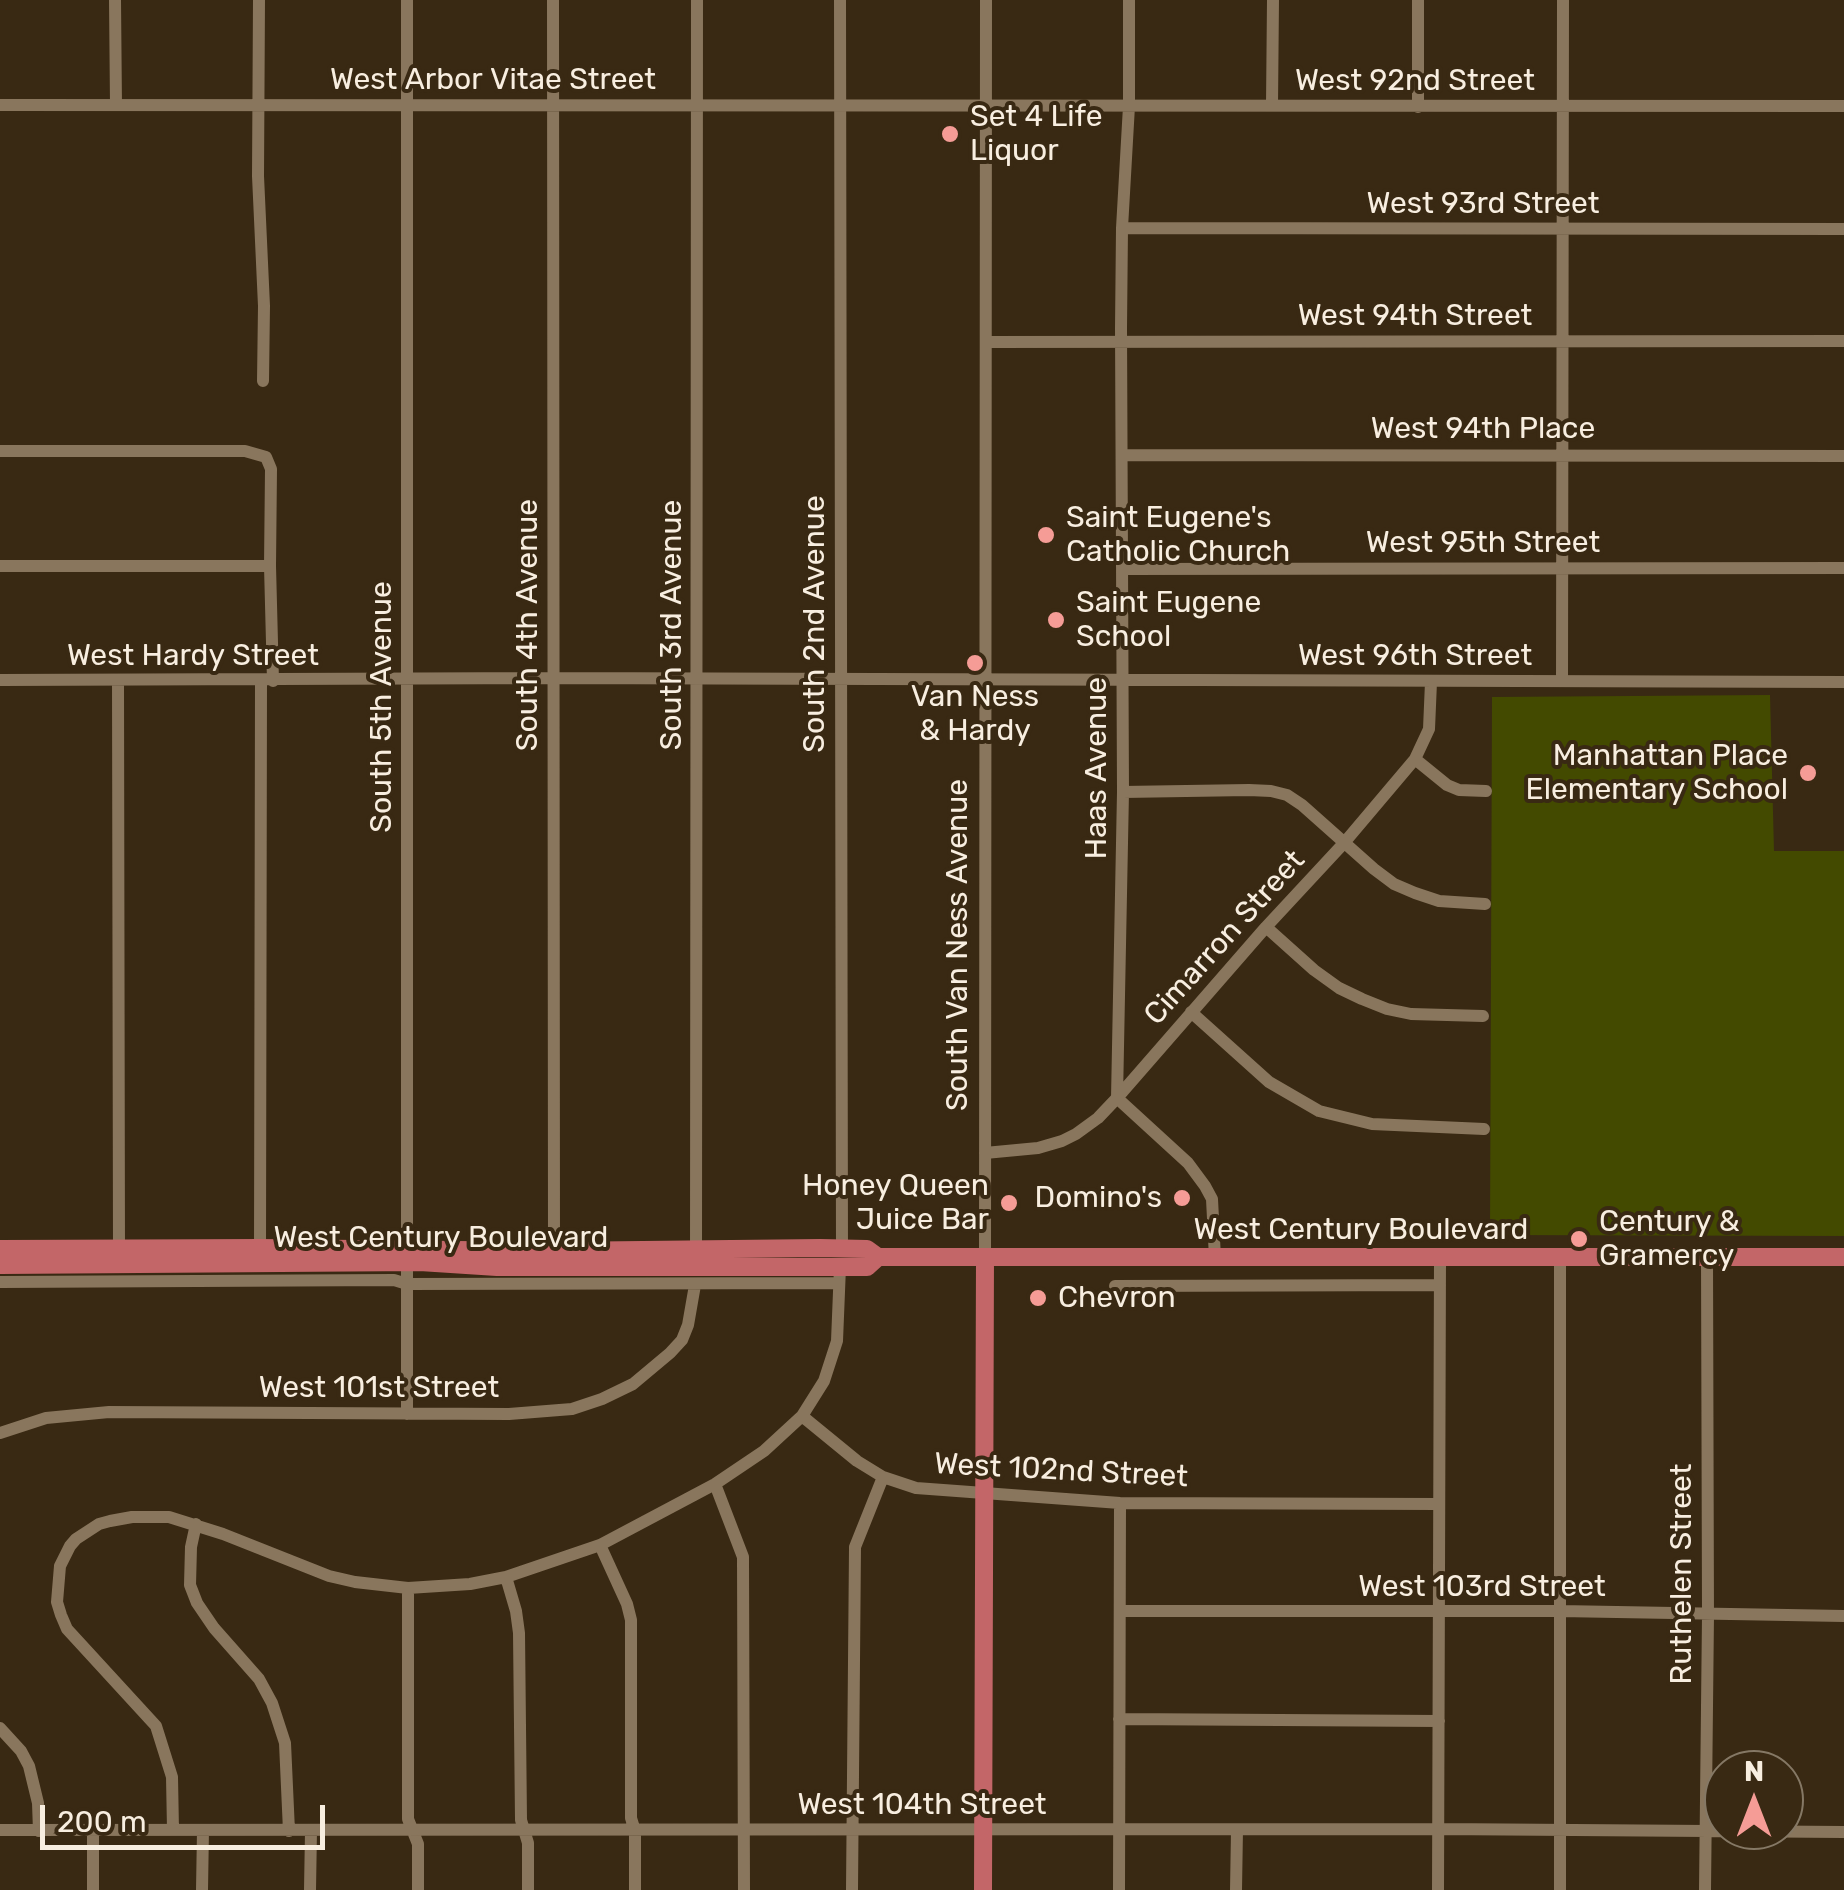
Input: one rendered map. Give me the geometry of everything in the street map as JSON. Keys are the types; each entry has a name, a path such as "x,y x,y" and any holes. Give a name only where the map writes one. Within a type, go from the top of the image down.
{"main road":[{"name":"West Century Boulevard","path":"0,1249 260,1248 407,1256 497,1267 840,1266 867,1249 878,1257 1844,1257"},
{"name":"West Century Boulevard","path":"0,1265 554,1250 696,1250 840,1266"},
{"name":"South Van Ness Avenue","path":"983,1890 985,1257"}],"street":[{"path":"116,0 116,105"},
{"path":"259,0 263,382"},
{"name":"South 5th Avenue","path":"406,1414 407,0"},
{"name":"South 4th Avenue","path":"553,0 554,1250"},
{"name":"South 3rd Avenue","path":"696,0 696,1250"},
{"name":"South 2nd Avenue","path":"802,1416 824,1381 837,1341 840,1266 840,0"},
{"name":"South Van Ness Avenue","path":"985,1257 986,0"},
{"name":"Haas Avenue","path":"1117,1098 1123,792 1122,228 1130,106 1130,0"},
{"path":"1272,105 1274,0"},
{"path":"1418,0 1418,107"},
{"path":"1562,0 1562,681"},
{"name":"West Arbor Vitae Street","path":"0,106 986,106"},
{"name":"West 92nd Street","path":"986,106 1844,106"},
{"name":"West 93rd Street","path":"1122,228 1844,229"},
{"name":"West 94th Street","path":"986,342 1844,341"},
{"path":"0,451 245,450 266,457 270,469 260,1248"},
{"name":"West 94th Place","path":"1123,455 1844,456"},
{"path":"0,566 270,566"},
{"name":"West 95th Street","path":"1122,568 1844,568"},
{"name":"West Hardy Street","path":"0,680 986,680"},
{"name":"West 96th Street","path":"986,680 1844,682"},
{"path":"118,681 119,1248"},
{"name":"Cimarron Street","path":"985,1153 1038,1148 1062,1141 1098,1118 1117,1098 1414,760 1430,729 1431,682"},
{"path":"1414,760 1446,785 1458,790 1486,791"},
{"path":"1123,792 1270,791 1287,795 1394,884 1438,900 1486,904"},
{"path":"1266,928 1314,970 1362,999 1411,1014 1483,1016"},
{"path":"1191,1012 1269,1082 1319,1111 1372,1124 1484,1128"},
{"path":"1117,1098 1188,1163 1205,1186 1212,1199 1215,1258"},
{"path":"1438,1890 1440,1258"},
{"path":"1560,1258 1560,1890"},
{"name":"Ruthelen Street","path":"1706,1750 1707,1258"},
{"name":"West Century Boulevard","path":"0,1282 394,1280 407,1284 694,1284 840,1266"},
{"name":"West 101st Street","path":"0,1433 46,1418 109,1412 406,1414 572,1409 602,1400 651,1372 682,1340 694,1284"},
{"name":"West Century Boulevard","path":"1116,1286 1440,1285"},
{"path":"173,1830 172,1777 156,1726 67,1629 57,1602 60,1566 76,1539 110,1521 169,1517 355,1582 408,1588 470,1584 506,1577 600,1545 715,1484 764,1451 802,1416"},
{"name":"West 102nd Street","path":"802,1416 857,1461 884,1477 916,1488 1120,1503 1439,1504"},
{"path":"852,1890 855,1547 884,1477"},
{"path":"715,1484 743,1557 744,1890"},
{"path":"1119,1890 1120,1503"},
{"path":"196,1524 190,1585 214,1628 259,1679 272,1703 285,1743 289,1831"},
{"path":"600,1545 631,1620 635,1890"},
{"path":"506,1577 519,1634 521,1820 528,1843 528,1890"},
{"path":"408,1588 408,1820 418,1844 418,1890"},
{"name":"West 103rd Street","path":"1120,1611 1560,1611 1844,1616"},
{"path":"1120,1719 1440,1721"},
{"path":"0,1728 29,1766 38,1804 39,1831"},
{"name":"West 104th Street","path":"0,1830 1704,1832"},
{"path":"202,1830 202,1890"},
{"path":"1236,1830 1236,1890"},
{"path":"94,1831 94,1890"},
{"path":"310,1831 310,1890"},
{"name":"West 104th Street","path":"1804,1832 1844,1832"},
{"name":"Ruthelen Street","path":"1705,1850 1705,1890"}],"green space":[{"path":"1770,695 1774,851 1844,851 1844,1236 1490,1235 1492,697"}],"place":[{"name":"Set 4 Life Liquor","path":"950,134"},
{"name":"Saint Eugene's Catholic Church","path":"1046,535"},
{"name":"Saint Eugene School","path":"1056,620"},
{"name":"Van Ness & Hardy","path":"975,663"},
{"name":"Manhattan Place Elementary School","path":"1808,773"},
{"name":"Domino's","path":"1182,1198"},
{"name":"Honey Queen Juice Bar","path":"1009,1203"},
{"name":"Century & Gramercy","path":"1579,1239"},
{"name":"Chevron","path":"1038,1298"}]}
